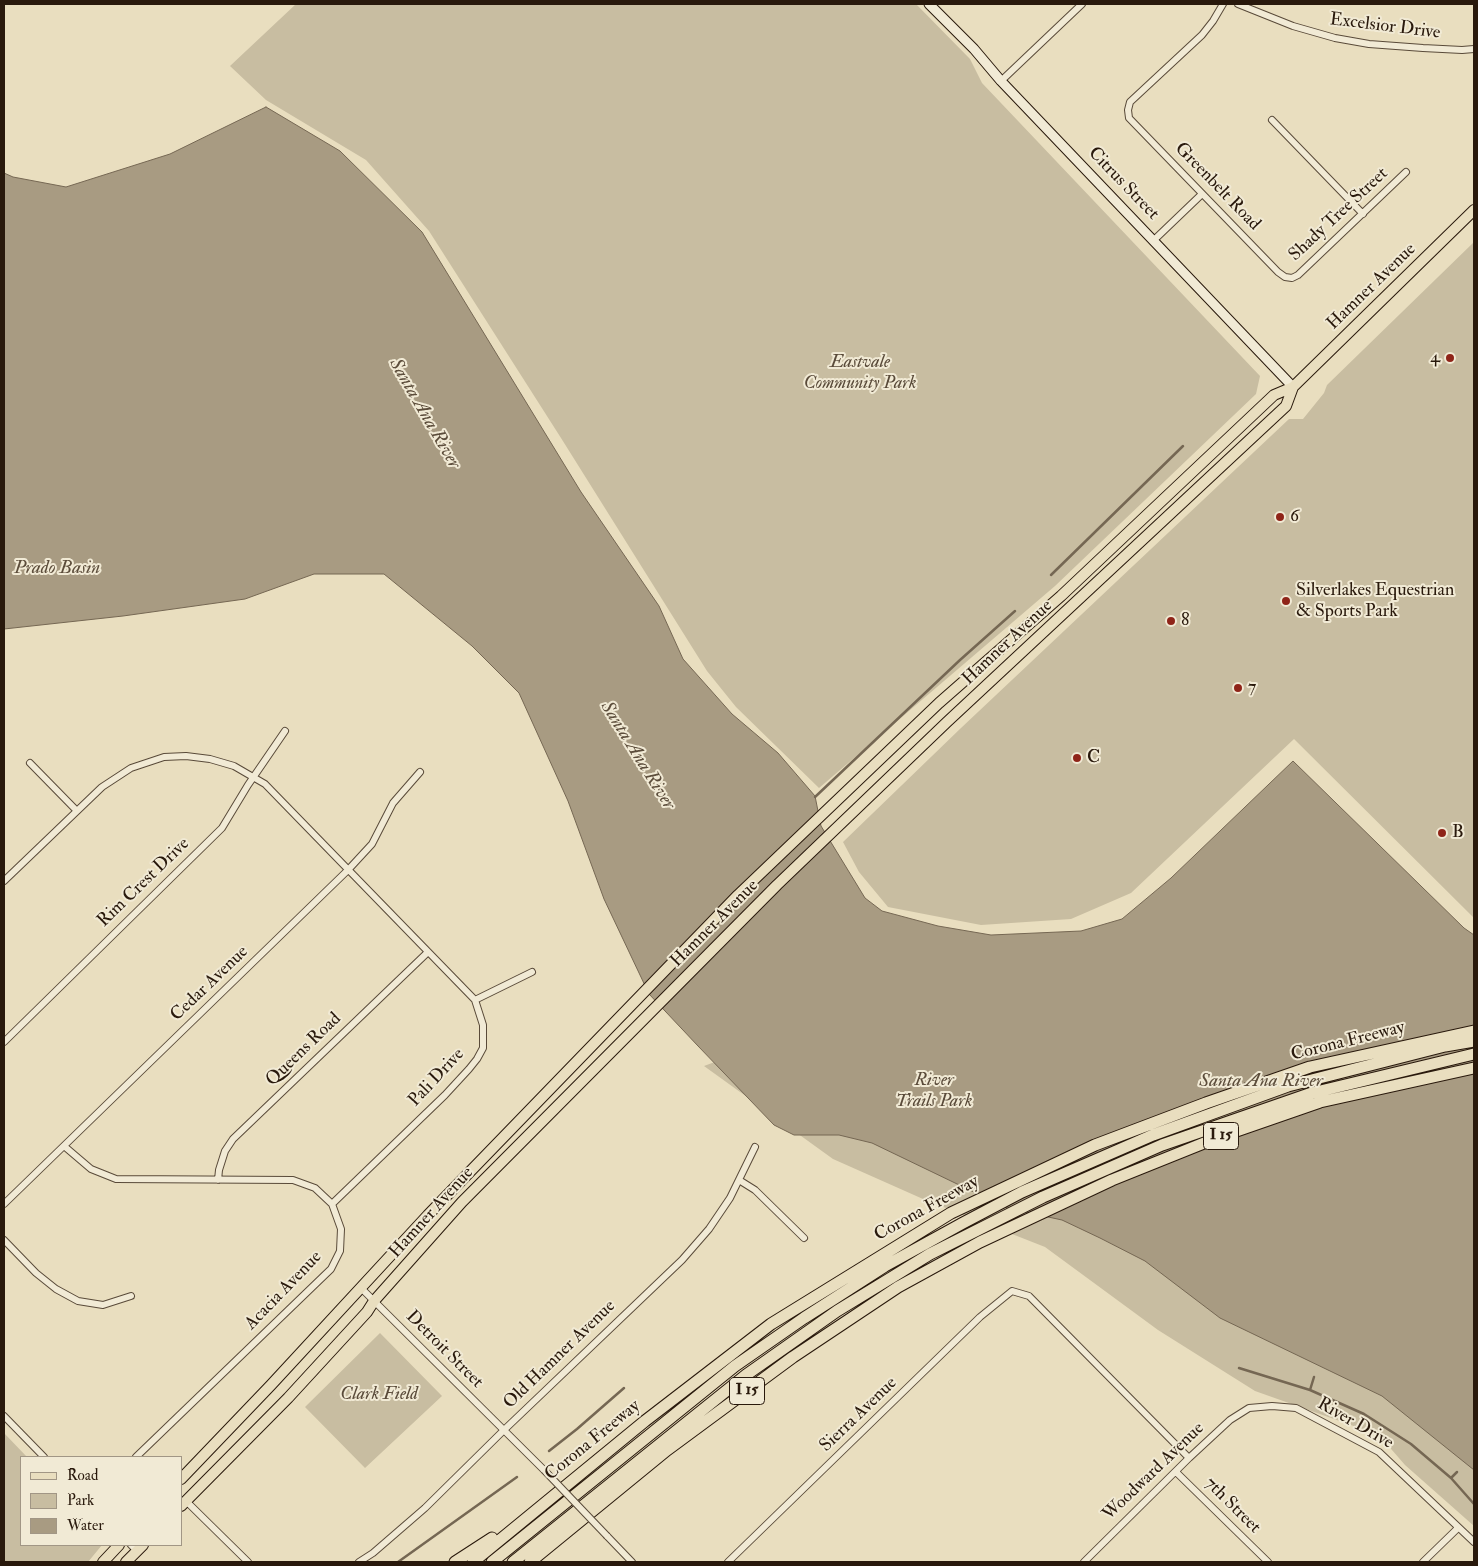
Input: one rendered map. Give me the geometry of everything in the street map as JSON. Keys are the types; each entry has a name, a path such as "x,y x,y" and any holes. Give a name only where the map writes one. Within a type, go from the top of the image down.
{"highway":[{"name":"Corona Freeway","path":"472,1562 645,1421 771,1324 951,1213 1095,1145 1310,1067 1474,1031"},
{"path":"492,1562 736,1366 804,1318 885,1266 963,1223 1022,1192 1153,1135 1288,1086 1445,1046 1474,1041"},
{"path":"512,1562 746,1375 838,1311 930,1254 1043,1197 1162,1145 1312,1093 1474,1054"},
{"name":"I 15","path":"530,1562 667,1450 793,1357 898,1287 980,1242 1112,1180 1219,1137 1320,1102 1474,1068"},
{"path":"455,1562 544,1504"},
{"path":"537,1562 566,1532"}],"main road":[{"name":"Hamner Avenue","path":"182,1478 428,1215 738,895 939,703 1061,596 1274,395 1293,387 1474,210"},
{"name":"Hamner Avenue","path":"184,1504 288,1398 367,1312 374,1301 462,1202 784,878 947,722 1286,406 1293,387"},
{"path":"103,1562 119,1546"},
{"path":"126,1562 137,1547"}],"street":[{"name":"Citrus Street","path":"929,4 974,49 1001,82 1293,387"},
{"path":"1001,82 1082,4"},
{"name":"Greenbelt Road","path":"1223,4 1213,21 1202,34 1130,102 1129,118 1278,272 1285,277 1292,278"},
{"name":"Excelsior Drive","path":"1238,4 1293,26 1335,38 1369,44 1462,50 1474,49"},
{"path":"1272,120 1363,214"},
{"name":"Shady Tree Street","path":"1292,278 1304,270 1406,172"},
{"path":"1154,240 1202,194"},
{"name":"Rim Crest Drive","path":"4,1042 222,828 285,730"},
{"name":"Pali Drive","path":"4,882 102,787 131,768 164,757 186,756 210,759 234,766 265,784 475,1000 483,1025 482,1048 477,1059 445,1095 332,1204"},
{"path":"30,763 77,811"},
{"name":"Cedar Avenue","path":"4,1204 348,870 372,844 393,802 420,772"},
{"name":"Queens Road","path":"218,1180 218,1170 225,1151 234,1139 428,952"},
{"path":"475,1000 532,972"},
{"name":"Acacia Avenue","path":"64,1146 91,1169 116,1179 293,1180 315,1188 332,1204 341,1229 340,1251 331,1269 137,1456"},
{"name":"Old Hamner Avenue","path":"359,1562 373,1553 425,1508 682,1260 709,1229 730,1198 755,1147"},
{"path":"739,1180 754,1190 804,1238"},
{"path":"4,1240 36,1273 56,1290 78,1301 103,1305 131,1296"},
{"name":"Detroit Street","path":"361,1288 544,1470 632,1562"},
{"name":"Sierra Avenue","path":"728,1562 980,1318 1012,1291 1029,1296 1189,1458"},
{"name":"River Drive","path":"1249,1408 1272,1406 1296,1408 1379,1452 1474,1542"},
{"name":"Woodward Avenue","path":"1084,1562 1189,1458 1230,1420 1249,1408"},
{"path":"4,1416 43,1456"},
{"name":"7th Street","path":"1176,1472 1268,1562"},
{"path":"184,1504 248,1562"},
{"path":"1423,1562 1458,1528"}],"green space":[{"name":"Eastvale Community Park","path":"296,4 916,4 970,59 982,83 1260,376 1256,394 1055,586 819,788 736,707 707,671 429,231 366,160 266,100 230,66"},
{"name":"Silverlakes Equestrian & Sports Park","path":"1474,242 1474,918 1294,739 1131,893 1071,919 981,925 888,907 859,872 843,842 961,728 1289,419 1303,419 1324,393 1327,385"},
{"name":"River Trails Park","path":"939,979 1474,1430 1474,1526 1405,1465 1379,1435 1255,1391 1158,1330 1045,1247 923,1199 833,1159 704,1066"},
{"name":"Clark Field","path":"380,1333 442,1396 365,1468 305,1407"},
{"path":"4,1433 26,1456 20,1456 20,1546 101,1546 88,1562 4,1562"}],"water":[{"name":"Santa Ana River","path":"266,107 340,151 422,232 581,492 659,606 683,659 732,714 778,753 815,796 821,826 865,898 882,911 938,926 991,935 1081,931 1122,919 1171,878 1293,761 1464,928 1474,935 1474,1470 1382,1396 1220,1318 1145,1261 1100,1238 1062,1220 1007,1208 872,1143 839,1135 794,1135 774,1125 649,994 604,899 568,801 519,693 472,646 384,574 314,574 245,599 123,616 4,629 4,173 13,177 66,187 170,154"}],"waterway":[{"path":"1051,575 1183,446"},
{"path":"815,797 960,660 1015,611"},
{"path":"1239,1368 1310,1390 1314,1377"},
{"path":"549,1451 624,1388"},
{"path":"1310,1390 1364,1414 1411,1444 1451,1478"},
{"path":"1457,1472 1451,1478 1474,1504"},
{"path":"398,1562 517,1477"}],"place":[{"name":"4","path":"1450,358"},
{"name":"6","path":"1280,517"},
{"name":"Silverlakes Equestrian & Sports Park","path":"1286,601"},
{"name":"8","path":"1171,621"},
{"name":"7","path":"1238,688"},
{"name":"C","path":"1077,758"},
{"name":"B","path":"1442,833"}],"water label":[{"name":"Prado Basin","path":"57,569"}]}
